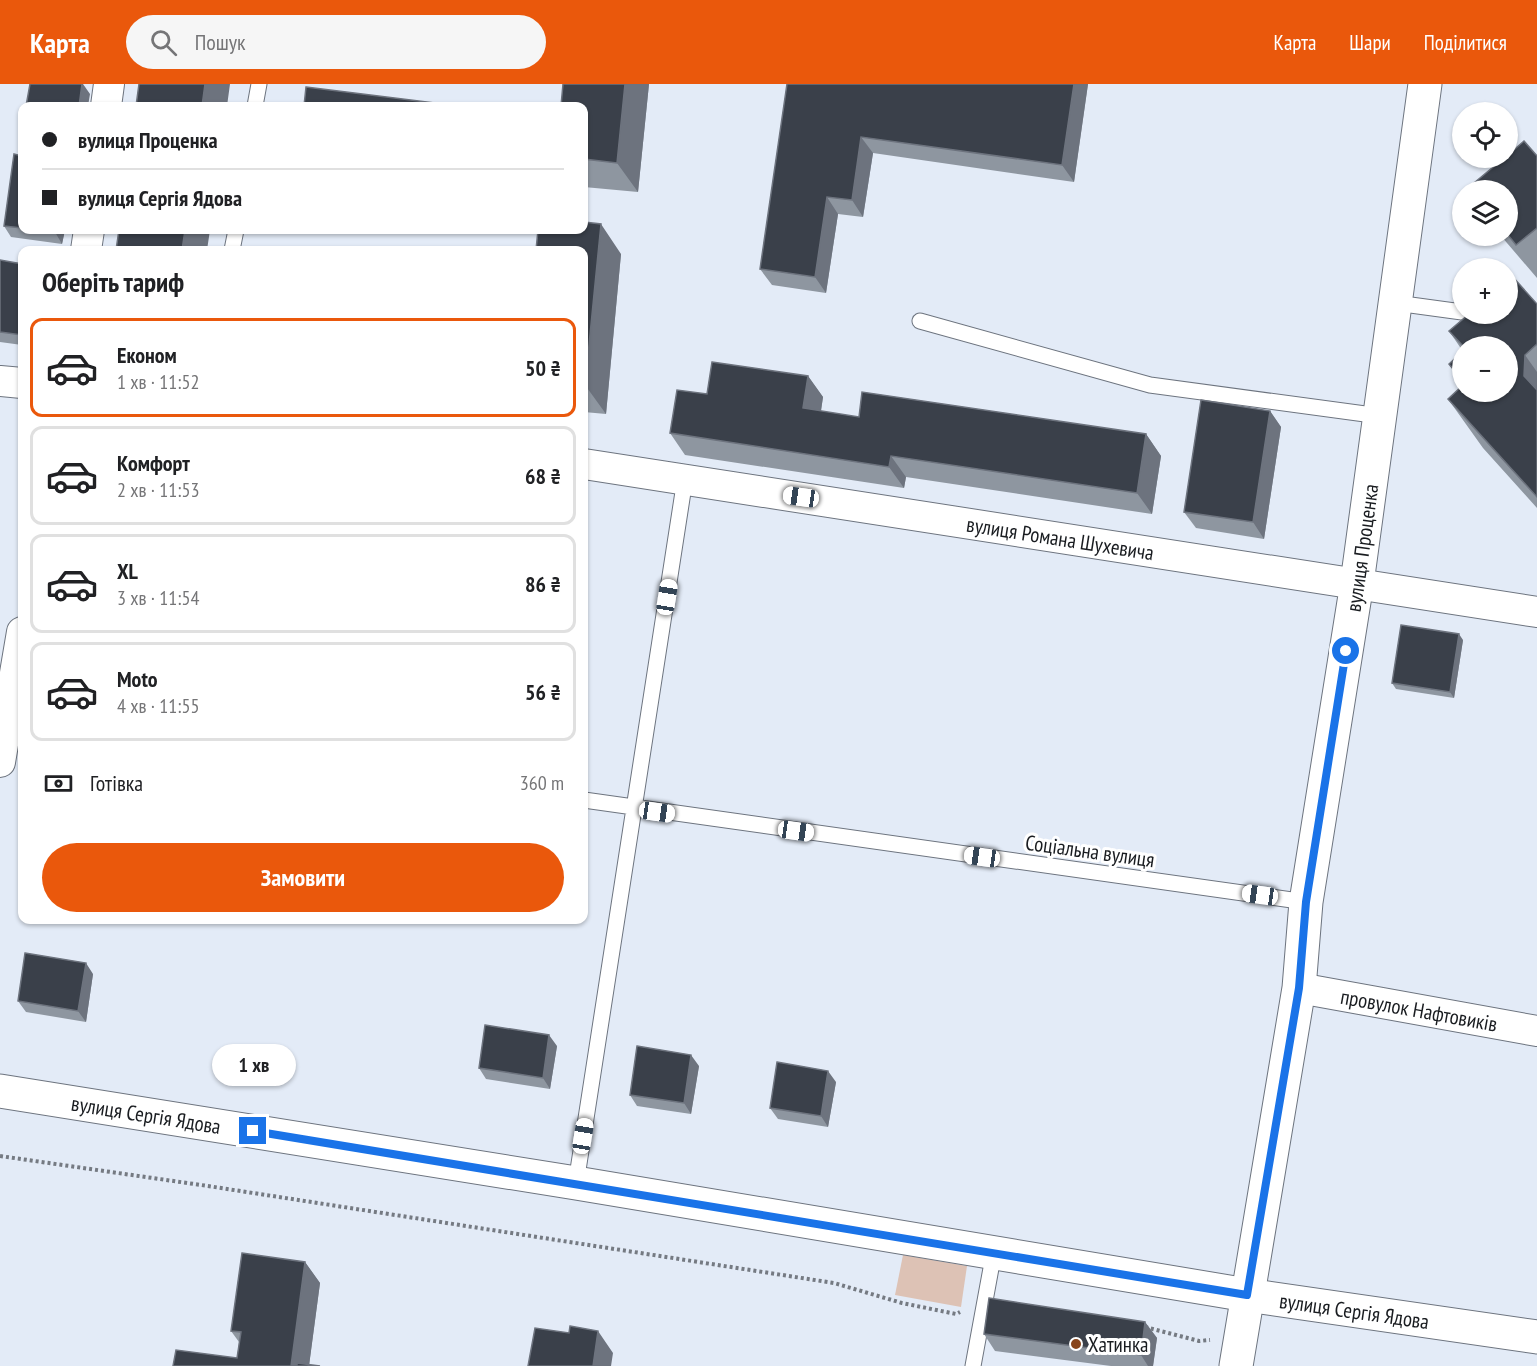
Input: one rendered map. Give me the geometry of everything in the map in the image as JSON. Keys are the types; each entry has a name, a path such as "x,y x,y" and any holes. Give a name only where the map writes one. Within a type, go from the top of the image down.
{"street":[{"path":"107,102 110,84"},
{"name":"вулиця Проценка","path":"1236,1366 1299,988 1306,902 1357,583 1425,84"},
{"path":"0,381 18,383"},
{"name":"вулиця Романа Шухевича","path":"588,465 1537,612"},
{"path":"0,762 16,706 18,681"},
{"name":"провулок Нафтовиків","path":"1299,988 1537,1031"},
{"name":"вулиця Сергія Ядова","path":"0,1091 576,1183 1247,1295 1537,1337"}],"lane":[{"path":"256,102 259,84"},
{"path":"1396,303 1452,311"},
{"path":"920,321 1150,385 1380,416"},
{"path":"576,1183 685,479"},
{"name":"Соціальна вулиця","path":"588,801 1306,902"},
{"path":"974,1366 994,1252"}],"path":[{"path":"0,1156 834,1283 902,1303 956,1314 985,1304"},
{"path":"1137,1325 1199,1341"}],"shaded area":[{"path":"903,1255 967,1266 961,1307 895,1295"}],"building":[{"path":"30,84 82,84 80,102 27,102"},
{"path":"139,84 205,84 203,102 137,102"},
{"path":"563,84 625,84 617,163 588,159 588,102 561,102"},
{"path":"787,84 1074,84 1062,165 861,137 852,200 827,197 815,277 760,269"},
{"path":"306,87 427,102 304,102"},
{"path":"1524,141 1537,156 1537,228 1518,243 1518,180 1478,180 1492,168 1518,168 1518,146"},
{"path":"14,154 18,155 18,228 4,226"},
{"path":"588,222 601,224 588,355 588,246 536,246 538,234 588,234"},
{"path":"118,234 184,234 183,246 117,246"},
{"path":"0,260 18,263 18,334 0,332"},
{"path":"1518,283 1537,304 1537,344 1525,355 1524,376 1537,390 1537,497 1448,399 1452,395 1452,402 1518,402 1518,336 1454,336 1449,331 1457,324 1518,324"},
{"path":"712,362 808,376 803,408 859,417 862,392 1146,434 1137,493 891,456 889,467 670,433 677,390 707,394"},
{"path":"1201,400 1270,411 1253,522 1184,512"},
{"path":"1401,625 1459,634 1450,692 1392,683"},
{"path":"25,953 86,963 78,1011 18,1001"},
{"path":"485,1025 549,1035 543,1078 479,1068"},
{"path":"637,1046 691,1055 684,1103 630,1095"},
{"path":"777,1062 828,1071 821,1116 770,1108"},
{"path":"242,1253 305,1262 291,1366 173,1366 176,1350 237,1358 241,1332 231,1331"},
{"path":"989,1298 1145,1322 1141,1355 984,1334"},
{"path":"570,1326 598,1331 593,1366 528,1366 535,1328 569,1333"},
{"path":"297,1363 320,1366 297,1366"}],"place":[{"name":"Хатинка","path":"1076,1344"}],"route":[{"path":"253,1131 1247,1295 1299,988 1306,902 1346,651"}]}
